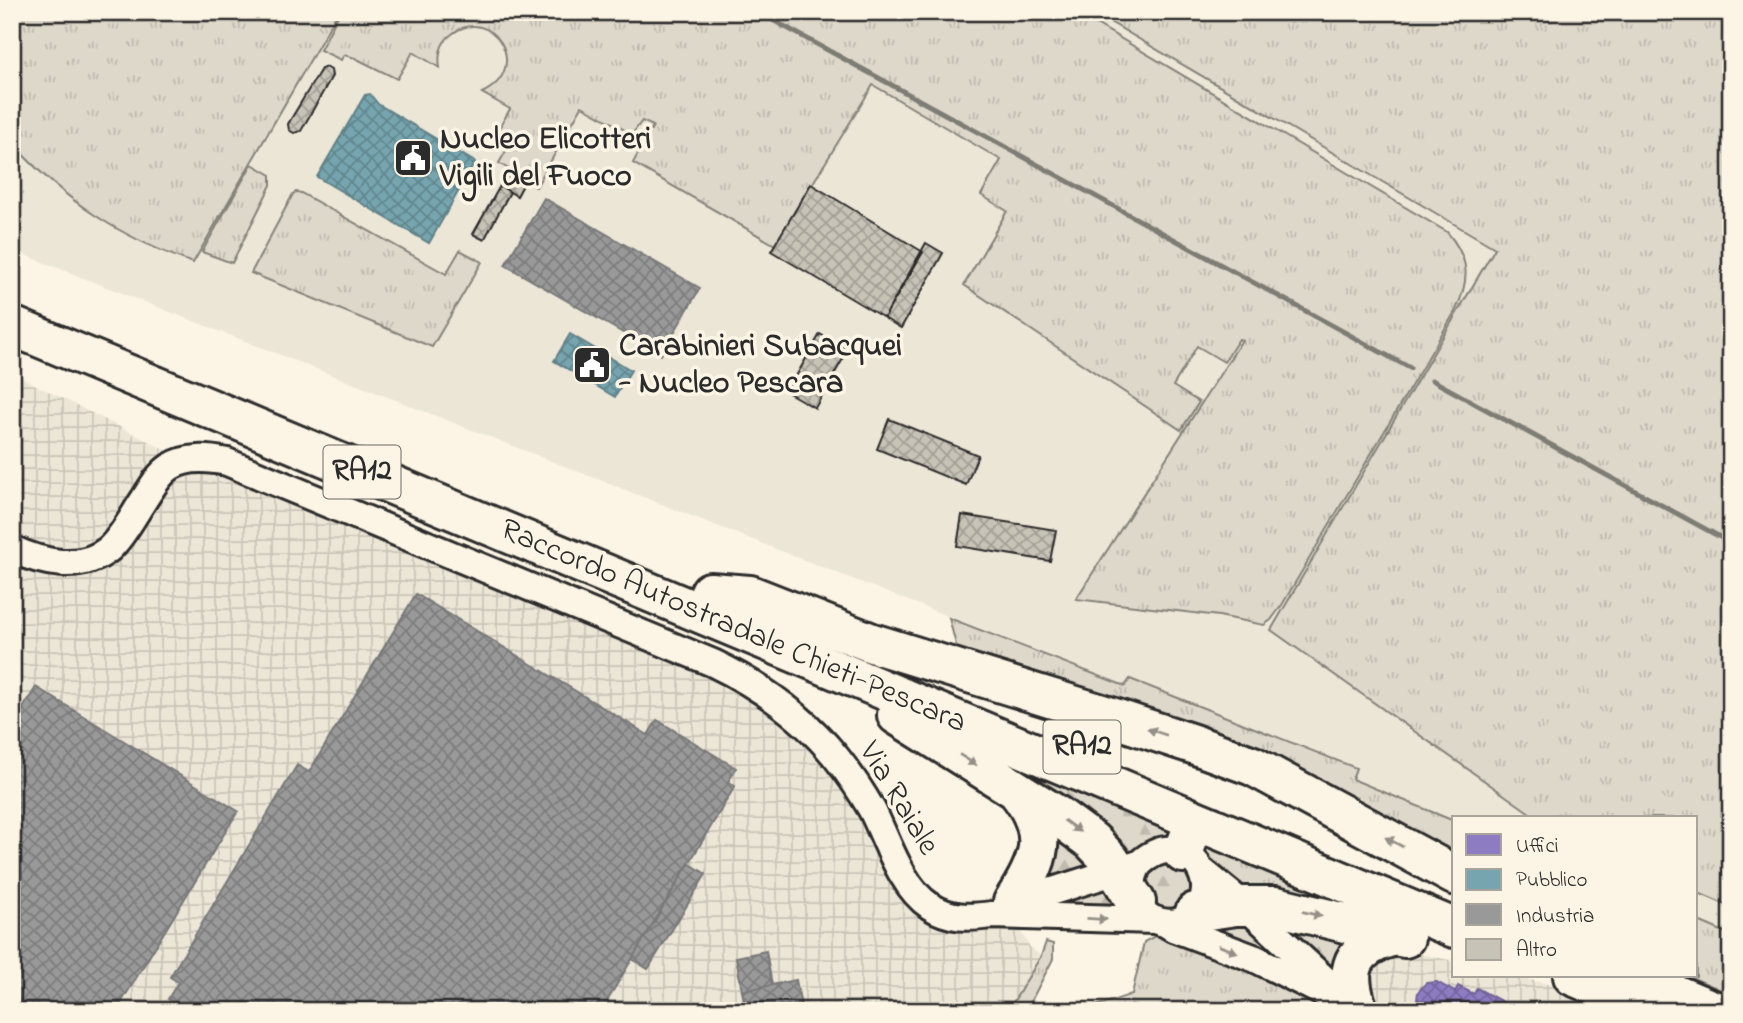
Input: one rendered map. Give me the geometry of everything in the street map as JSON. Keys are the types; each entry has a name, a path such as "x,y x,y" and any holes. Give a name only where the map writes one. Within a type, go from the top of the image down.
{"highway":[{"name":"Raccordo Autostradale Chieti-Pescara","path":"12,302 1452,901"},
{"name":"Raccordo Autostradale Chieti-Pescara","path":"12,326 1452,927"},
{"path":"710,592 750,595 872,643 1105,715 1216,768 1253,766 1452,874"},
{"path":"854,678 871,700 1092,841 1151,898 1276,906 1452,949"},
{"path":"1002,909 1032,872 1039,845 1034,816 1018,792"},
{"path":"1359,1010 1351,990 1352,968 1363,951 1394,935"},
{"path":"1578,978 1657,1011"},
{"path":"1636,978 1706,1007"},
{"path":"1670,978 1706,1007"}],"street":[{"name":"Via Raiale","path":"12,549 57,563 71,563 93,557 108,550 119,538 158,479 169,468 181,462 200,459 227,462 713,663 764,690 810,727 835,756 872,811 898,868 927,904 958,917 1002,909 1151,898"},
{"path":"1192,852 1205,892 1201,903 1151,898 1148,856 1160,850 1192,852 1244,905 1359,1010"},
{"name":"Via Raiale","path":"1002,909 1151,898"},
{"name":"Via Raiale","path":"1151,898 1173,928 1256,959 1359,1010"}],"shaded area":[{"path":"12,12 1731,12 1731,935 1698,921 1698,816 1452,816 1452,820 1351,779 1355,768 1130,679 1126,686 12,250"},
{"path":"12,373 170,452 736,687 777,713 824,763 869,831 884,869 903,902 947,931 970,926 1003,926 1020,930 1030,947 1041,956 1008,1011 12,1011"},
{"path":"1399,949 1452,961 1452,978 1522,978 1552,985 1611,1011 1382,1011 1371,1000 1367,981 1379,954"}],"green space":[{"path":"12,12 338,12 193,263 141,241 95,215 53,183 12,143"},
{"path":"340,12 1076,12 1447,232 1464,260 1464,289 1456,310 1271,620 1264,625 1219,616 1076,599 1242,340 1239,339 1224,362 1197,346 1173,386 1199,402 1181,430 964,285 1007,211 981,195 1001,160 873,85 775,245 633,163 653,126 642,121 632,134 582,106 536,187 499,163 510,144 494,137 510,109 482,93 497,82 505,69 506,55 501,43 492,33 480,27 467,27 452,34 441,49 440,68 413,52 397,79 355,58 344,55 341,60 320,50"},
{"path":"1093,12 1731,12 1731,907 1698,893 1698,816 1534,816 1271,630 1495,248"},
{"path":"252,164 271,175 271,185 232,263 202,252"},
{"path":"296,192 446,274 460,250 482,262 432,347 251,273"},
{"path":"949,618 1125,686 1130,679 1356,768 1352,779 1452,820 1452,863 953,652 956,645"},
{"path":"959,738 1176,828 1174,839 1120,858"},
{"path":"1043,825 1105,865 1030,891"},
{"path":"1201,839 1433,936 1248,898 1202,855"},
{"path":"1167,863 1183,870 1192,884 1191,896 1180,910 1156,910 1143,882 1152,869"},
{"path":"1112,883 1131,915 1020,908"},
{"path":"1262,912 1371,937 1343,978"},
{"path":"1242,915 1316,980 1185,928"},
{"path":"1698,921 1731,935 1731,994 1693,978 1698,978"},
{"path":"1157,935 1231,958 1340,1011 1008,1011 1041,956 1046,942 1053,944 1053,959 1030,1003 1043,1008 1069,1010 1094,1006 1132,994 1144,942"}],"building: Uffici":[{"path":"1437,982 1455,992 1458,986 1474,994 1477,988 1514,1008 1512,1011 1426,1011 1420,1007 1417,1000 1418,992 1426,983"}],"building: Pubblico":[{"path":"370,94 378,104 475,162 429,243 317,177 365,95"},
{"name":"Carabinieri Subacquei - Nucleo Pescara","path":"570,334 631,370 615,397 554,361"}],"building: Industria":[{"path":"544,198 700,288 661,355 505,265"},
{"path":"416,594 648,735 657,720 736,768 728,782 735,786 601,1011 187,1011 168,999 178,982 170,977 297,765 309,772"},
{"path":"36,687 238,811 116,1011 12,1011 12,726"},
{"path":"689,863 706,874 648,969 632,959"},
{"path":"766,951 772,985 742,991 736,957"},
{"path":"796,980 802,1011 746,1011 742,991"},
{"path":"745,1004 746,1010 718,1009"}],"building: Altro":[{"path":"326,67 331,70 332,76 301,131 294,133 289,130 288,124 321,69"},
{"path":"507,173 524,183 517,196 500,186"},
{"path":"811,184 923,252 884,318 771,251"},
{"path":"500,186 510,192 484,240 473,234"},
{"path":"926,243 943,253 901,328 884,318"},
{"path":"820,334 848,350 815,408 787,392"},
{"path":"889,419 978,455 966,485 877,449"},
{"path":"962,515 1056,530 1050,561 957,546"}],"waterway":[{"path":"758,12 1410,368"},
{"path":"1432,380 1731,543"}],"tunnel":[{"path":"1190,835 1210,782"}],"place":[{"name":"Nucleo Elicotteri Vigili del Fuoco","path":"413,158"},
{"name":"Carabinieri Subacquei - Nucleo Pescara","path":"592,365"}]}
